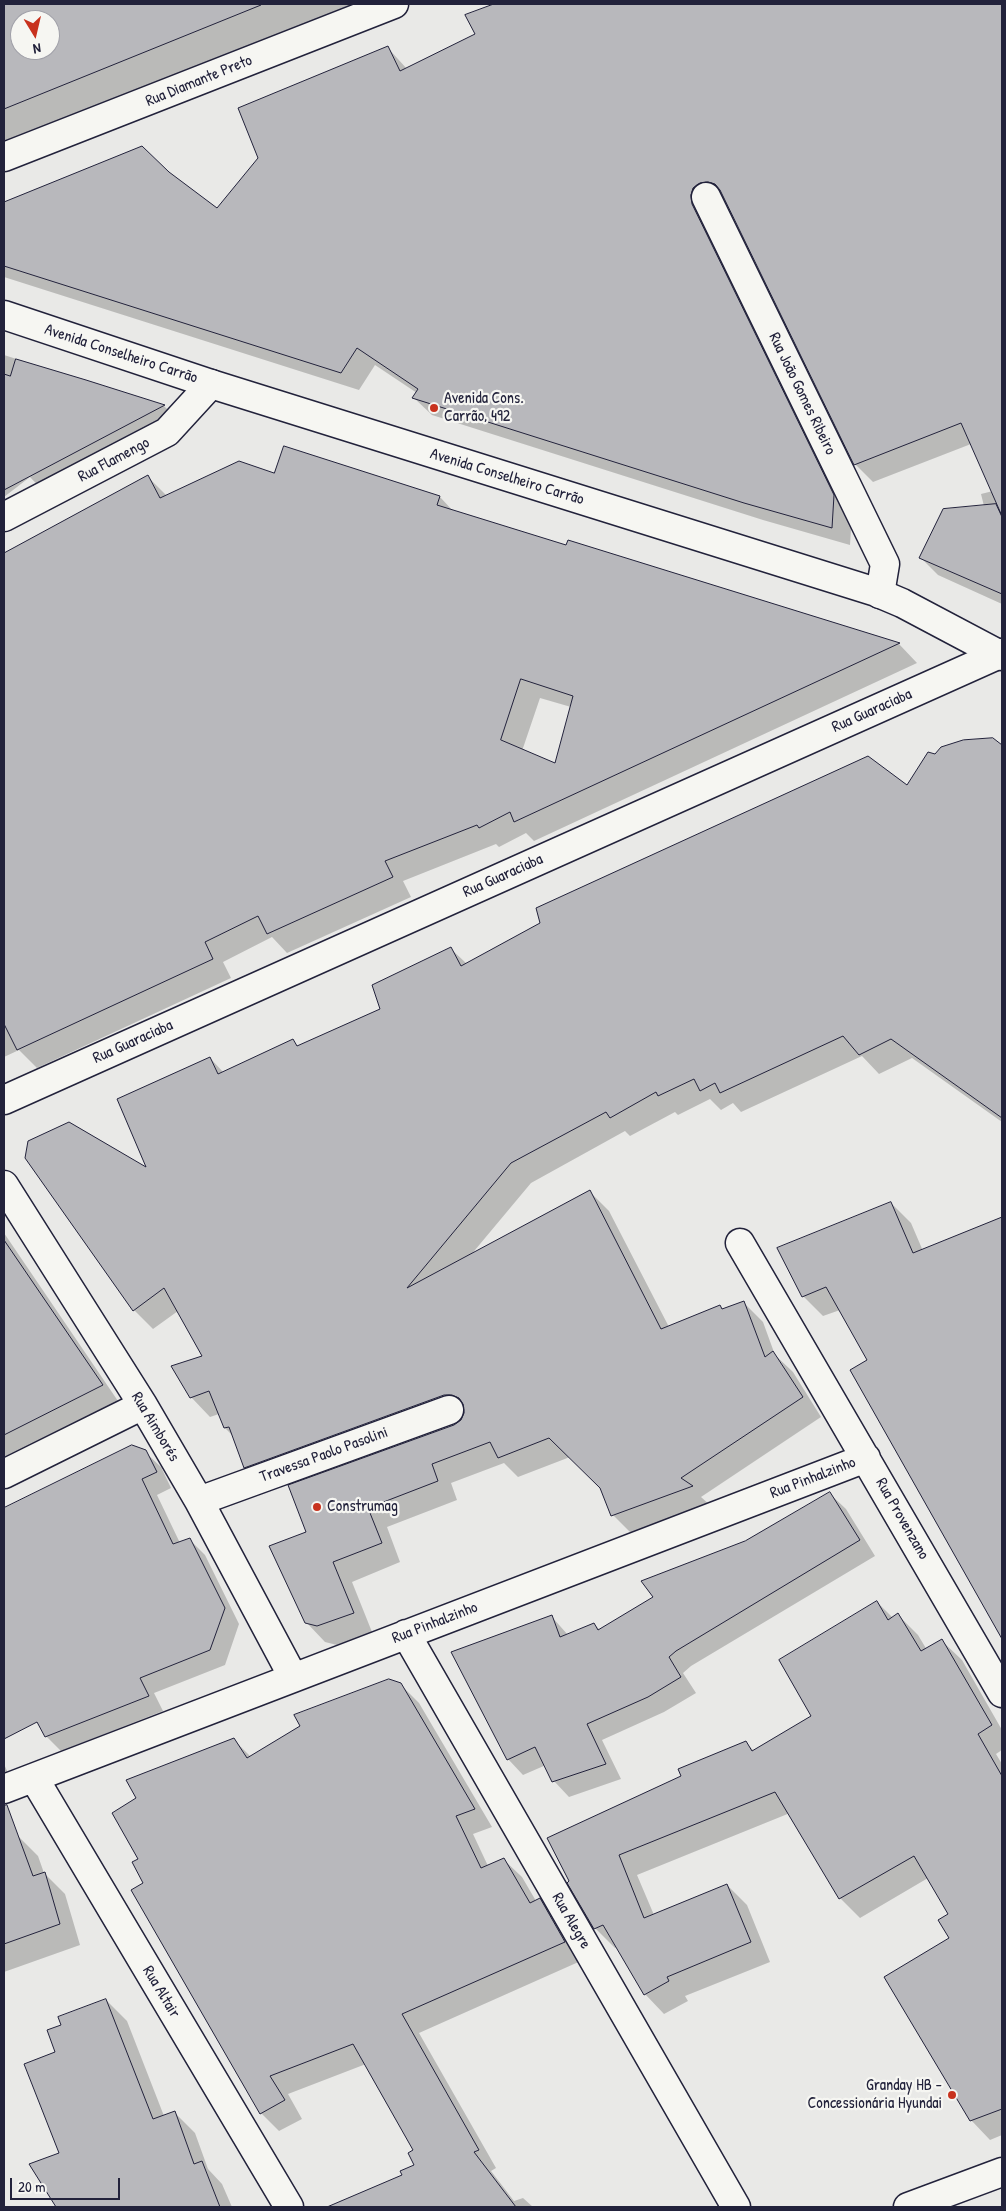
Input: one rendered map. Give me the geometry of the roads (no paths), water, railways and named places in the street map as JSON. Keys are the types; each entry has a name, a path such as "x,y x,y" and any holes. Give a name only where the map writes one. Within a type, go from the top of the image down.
{"main road":[{"name":"Rua Diamante Preto","path":"4,157 394,4"},
{"name":"Rua João Gomes Ribeiro","path":"706,198 885,564 880,594"},
{"name":"Avenida Conselheiro Carrão","path":"4,315 211,384 880,594 1001,654"},
{"name":"Rua Flamengo","path":"4,517 167,432 211,384"},
{"name":"Rua Guaraciaba","path":"4,1100 1001,654"},
{"name":"Rua Aimborés","path":"4,1186 143,1405 199,1501 293,1677"},
{"name":"Rua Provenzano","path":"740,1243 999,1680"},
{"path":"4,1474 143,1405"},
{"name":"Travessa Paolo Pasolini","path":"199,1501 449,1410"},
{"name":"Rua Pinhalzinho","path":"4,1789 866,1458"},
{"name":"Rua Alegre","path":"406,1634 736,2207"},
{"name":"Rua Altair","path":"34,1778 289,2207"},
{"path":"908,2207 1002,2172"}],"place":[{"name":"Avenida Cons. Carrão, 492","path":"434,408"},
{"name":"Construmag","path":"317,1507"},
{"name":"Granday HB - Concessionária Hyundai","path":"952,2095"}]}
